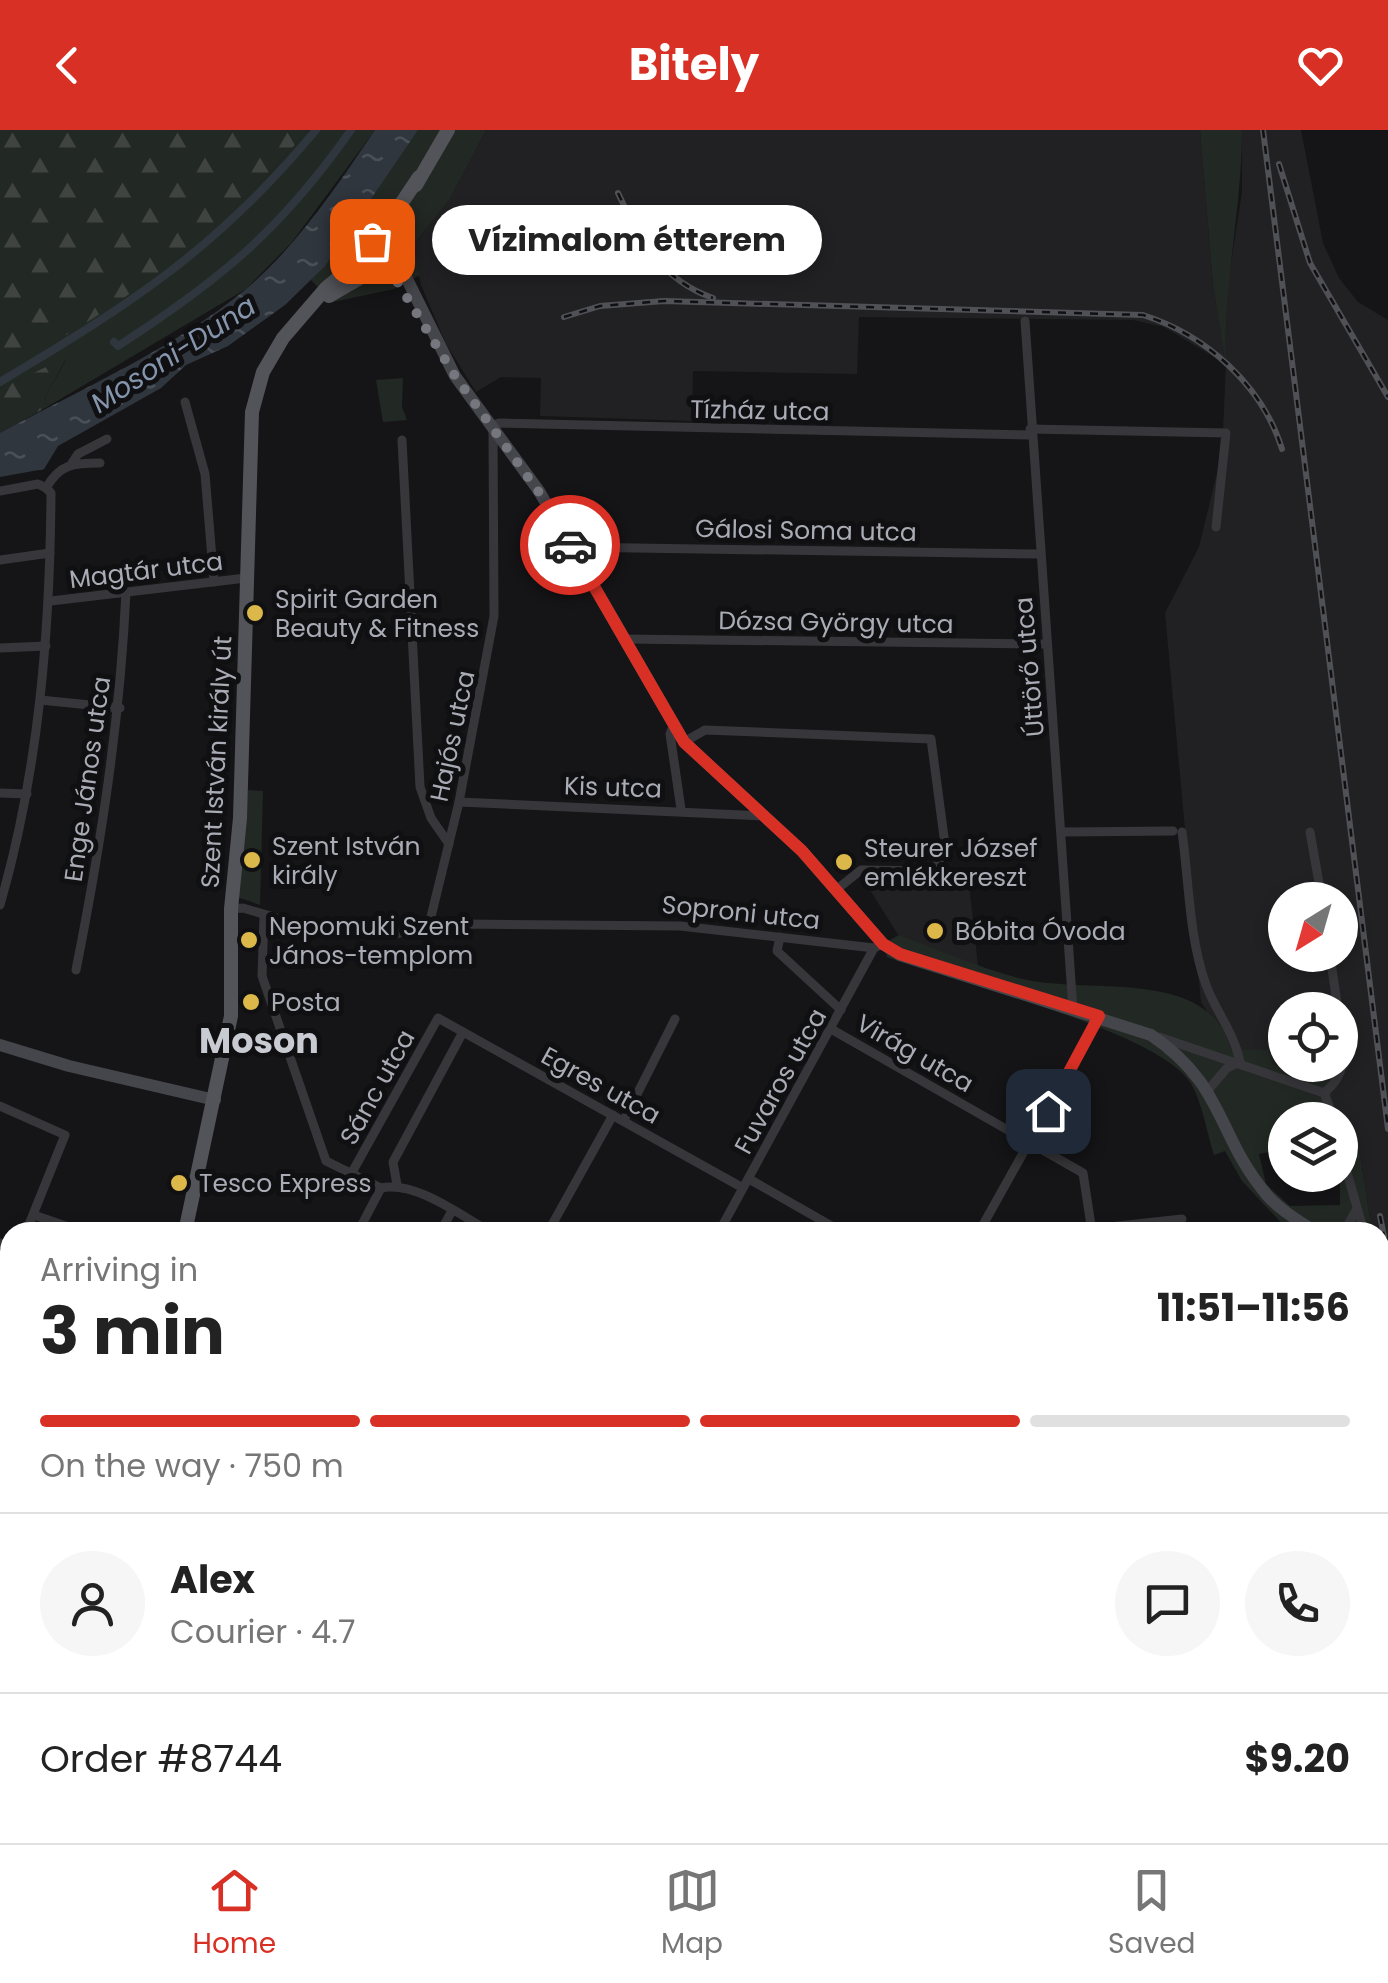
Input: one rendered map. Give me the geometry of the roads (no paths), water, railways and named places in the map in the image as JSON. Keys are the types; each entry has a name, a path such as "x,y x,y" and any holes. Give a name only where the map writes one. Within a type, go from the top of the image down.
{"main road":[{"path":"369,252 388,266 404,248 389,235 448,130"},
{"name":"Szent István király út","path":"187,1222 231,1016 231,909 240,818 246,578 256,399 275,349 310,306 369,252 372,241 389,235"},
{"name":"Szent István király út","path":"310,306 388,266"}],"street":[{"path":"388,266 491,429 538,491 684,742 765,816 836,890 879,946"},
{"name":"Úttörő utca","path":"1025,321 1073,1010"},
{"path":"185,402 205,474 214,582"},
{"name":"Tízház utca","path":"491,429 499,422 1226,432 1216,527"},
{"name":"Hajós utca","path":"430,925 460,802 494,616 491,429"},
{"path":"72,463 78,454 107,438"},
{"path":"402,440 420,787 431,818 448,844"},
{"path":"46,488 62,468 72,463 100,463"},
{"path":"0,491 38,484 50,492 51,601 26,794 0,905"},
{"name":"Gálosi Soma utca","path":"572,547 1040,554"},
{"path":"0,560 50,553"},
{"name":"Magtár utca","path":"51,601 246,578"},
{"name":"Enge János utca","path":"76,970 104,836 120,708 126,592"},
{"name":"Dózsa György utca","path":"626,639 1047,644"},
{"path":"0,648 46,646"},
{"path":"40,700 120,708"},
{"path":"673,726 670,734 681,810"},
{"path":"684,742 705,730 931,738 946,852 939,866 930,872 860,870 836,890"},
{"path":"0,793 26,794"},
{"name":"Kis utca","path":"460,802 765,816"},
{"path":"1062,832 1178,831 1198,960 1206,987 1236,1044 1240,1062"},
{"path":"1310,832 1319,882"},
{"name":"Soproni utca","path":"231,909 396,934 430,925 680,926 879,946 1151,1035 1180,1056 1209,1089 1257,1182 1281,1208 1301,1222"},
{"path":"264,916 262,976 326,1161 381,1188 397,1185 472,1222"},
{"path":"780,937 777,951 841,1010"},
{"name":"Fuvaros utca","path":"725,1222 879,946"},
{"path":"985,1222 1099,1016"},
{"name":"Egres utca","path":"438,1018 614,1115 822,1222"},
{"name":"Sánc utca","path":"350,1176 438,1018"},
{"path":"624,1120 675,1019"},
{"name":"Virág utca","path":"831,1029 1083,1172 1091,1222"},
{"path":"397,1185 392,1162 464,1032"},
{"path":"1151,1035 1314,1086 1324,1092 1328,1102"},
{"path":"0,1045 69,1066 214,1100"},
{"path":"1209,1089 1227,1068 1240,1062"},
{"path":"1324,1092 1333,1082"},
{"path":"0,1106 65,1135 30,1222"},
{"path":"554,1222 614,1115"},
{"path":"363,1222 381,1188"},
{"path":"1350,1192 1360,1222"},
{"path":"446,1222 452,1211"},
{"path":"1350,1222 1355,1212"},
{"path":"34,1214 56,1222"},
{"path":"1160,1222 1182,1219"}],"water":[{"name":"Mosoni-Duna","path":"375,130 418,130 325,266 285,305 228,346 186,365 161,388 58,446 44,469 0,477 0,433 157,350 245,290 299,235"}],"waterway":[{"path":"0,382 170,271 243,209 316,130"},
{"path":"114,342 118,346 154,322 246,251 299,197 351,130"}],"railway":[{"path":"1263,130 1388,1129"},
{"path":"1279,164 1310,263 1388,397"},
{"path":"618,193 654,256 679,281 713,298"},
{"path":"564,317 600,306 664,301 1143,315 1188,335 1229,366 1261,404 1282,449"},
{"path":"1380,1216 1381,1222"}],"place":[{"name":"Vízimalom étterem","path":"372,241"},
{"name":"Spirit Garden Beauty & Fitness","path":"255,613"},
{"name":"Szent István király","path":"252,860"},
{"name":"Steurer József emlékkereszt","path":"844,862"},
{"name":"Bóbita Óvoda","path":"935,931"},
{"name":"Nepomuki Szent János-templom","path":"249,940"},
{"name":"Posta","path":"251,1002"},
{"name":"Tesco Express","path":"179,1183"}],"district":[{"name":"Moson","path":"259,1041"}]}
